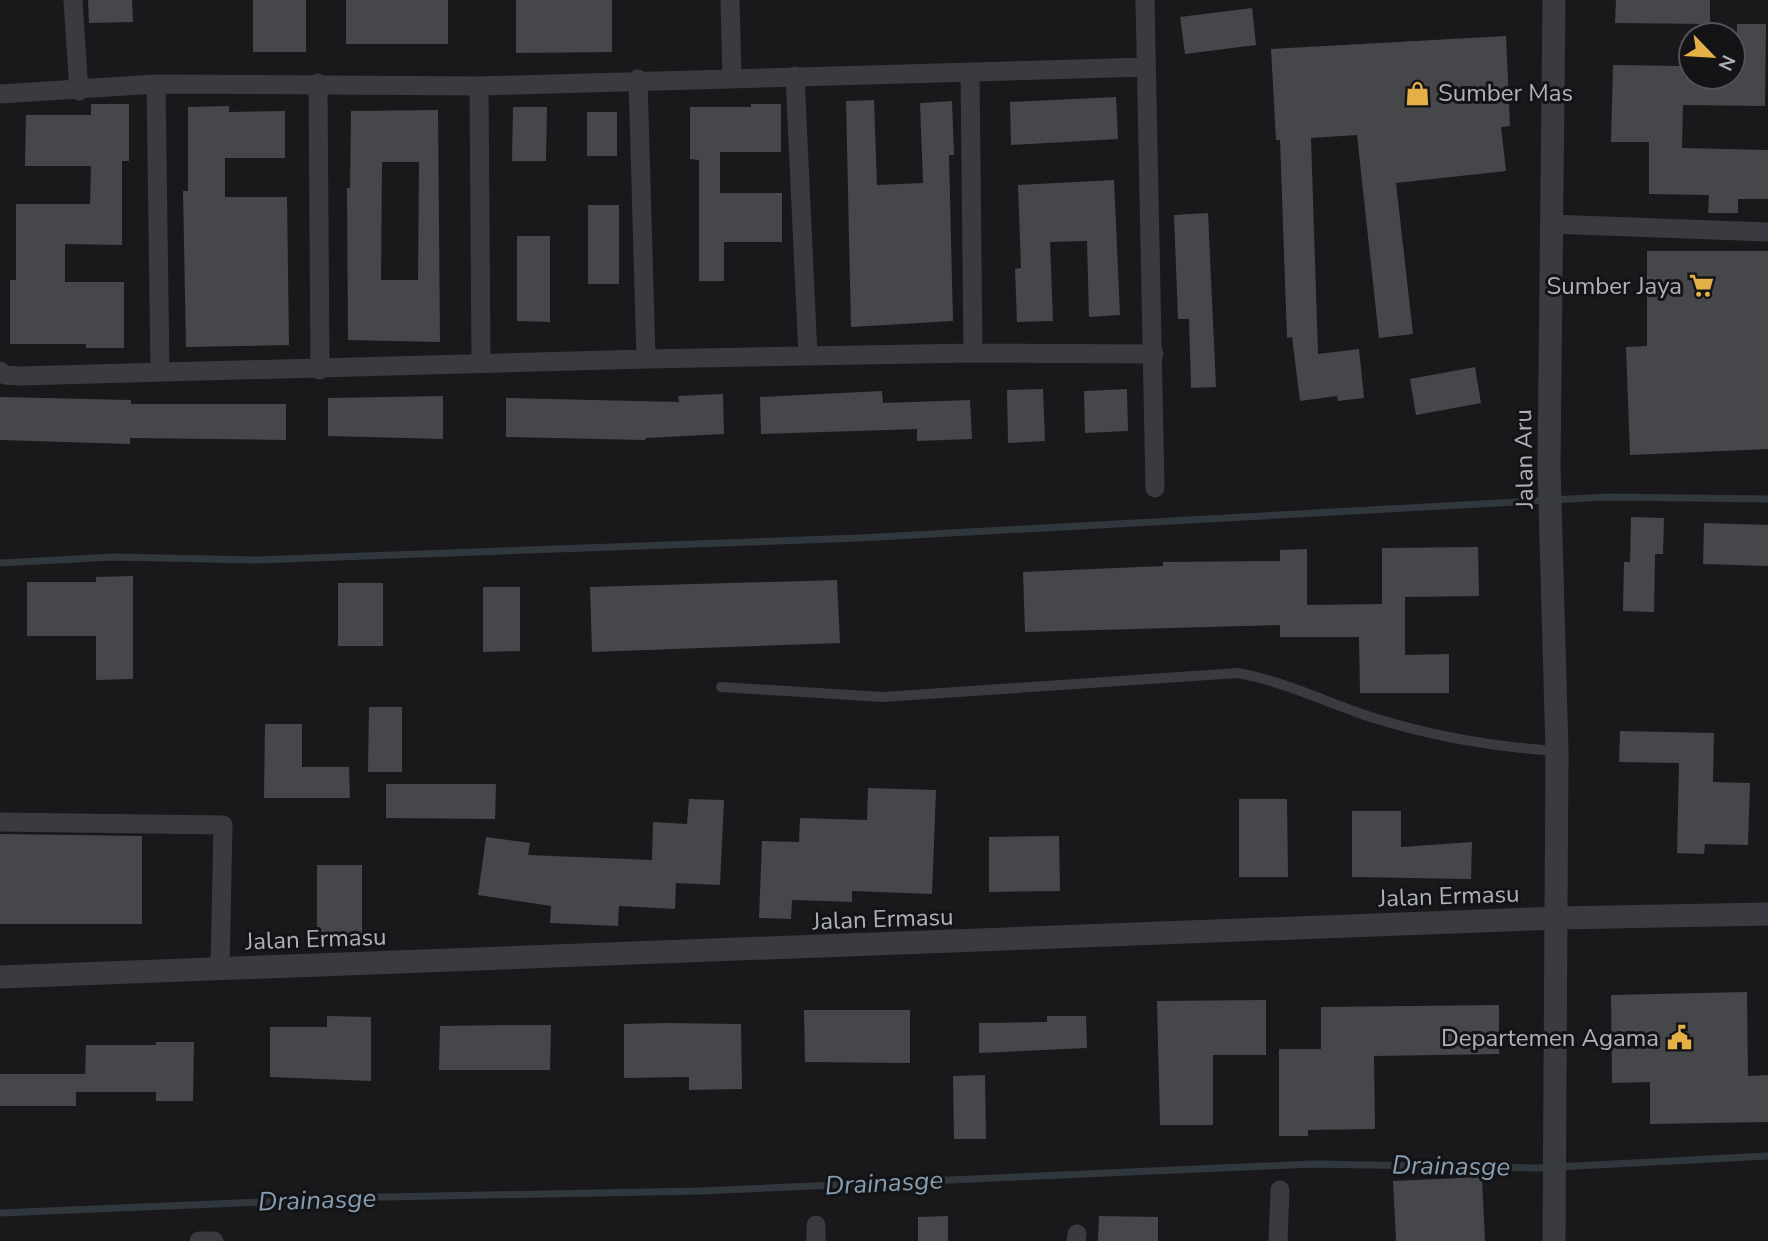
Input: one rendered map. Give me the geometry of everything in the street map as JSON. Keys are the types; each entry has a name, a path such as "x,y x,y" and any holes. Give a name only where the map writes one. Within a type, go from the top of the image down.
{"street":[{"path":"73,0 79,91"},
{"path":"730,0 732,77"},
{"path":"1145,0 1154,354 1154,488"},
{"name":"Jalan Aru","path":"1554,0 1549,467 1553,532 1557,751 1554,1241"},
{"path":"0,94 156,84 479,86 638,79 1146,67"},
{"path":"970,72 973,353"},
{"path":"795,76 808,356"},
{"path":"638,79 646,359"},
{"path":"318,83 320,370"},
{"path":"156,84 160,372"},
{"path":"479,86 481,363"},
{"path":"1550,224 1768,232"},
{"path":"0,371 5,375 20,376 320,370 646,359 973,353 1154,354"},
{"path":"0,822 223,825 220,969"},
{"name":"Jalan Ermasu","path":"0,977 1558,918 1768,914"},
{"path":"1278,1241 1280,1190"},
{"path":"199,1241 214,1241"}],"lane":[{"path":"721,687 883,697 1238,673 1275,680 1373,718 1444,738 1499,748 1557,751"}],"building":[{"path":"88,0 132,0 133,22 89,23"},
{"path":"253,0 306,0 306,52 253,52"},
{"path":"346,0 448,0 448,44 346,44"},
{"path":"516,0 612,0 612,52 516,53"},
{"path":"1616,0 1710,0 1710,21 1615,23"},
{"path":"1252,8 1256,45 1185,54 1180,17"},
{"path":"1747,24 1766,24 1765,106 1683,105 1682,148 1768,150 1768,199 1738,199 1738,213 1708,213 1709,195 1649,194 1649,142 1611,142 1613,65 1677,66 1677,91 1747,91"},
{"path":"1506,36 1510,126 1501,127 1506,171 1396,183 1413,334 1379,338 1357,135 1311,138 1318,354 1359,349 1364,398 1338,401 1337,396 1300,401 1292,337 1287,338 1280,140 1276,140 1271,49"},
{"path":"1116,97 1118,139 1011,145 1010,102"},
{"path":"874,100 877,185 923,183 920,103 952,101 954,155 949,155 953,321 851,327 846,101"},
{"path":"91,104 129,104 129,161 122,161 122,245 65,244 65,282 124,282 124,348 86,348 86,344 10,344 10,280 16,280 16,204 90,204 91,166 25,166 26,115 91,115"},
{"path":"751,104 781,104 781,152 720,152 720,193 782,193 782,242 724,242 724,281 699,281 699,160 690,159 690,107 751,107"},
{"path":"229,106 229,112 285,111 285,158 225,158 225,197 287,197 289,345 186,347 183,191 188,191 188,107"},
{"path":"513,107 547,107 546,161 512,161"},
{"path":"438,110 440,342 348,340 347,188 350,188 351,111","holes":["382,162 419,162 418,280 381,280"]},
{"path":"587,112 617,112 617,156 587,156"},
{"path":"1114,180 1120,315 1089,317 1087,241 1050,242 1053,321 1017,322 1015,269 1021,268 1018,185"},
{"path":"588,205 619,205 619,284 588,284"},
{"path":"1208,213 1216,387 1191,388 1189,319 1178,319 1174,215"},
{"path":"517,236 550,236 550,322 517,321"},
{"path":"1647,251 1768,251 1768,449 1630,455 1626,347 1647,346"},
{"path":"1475,367 1481,403 1416,415 1410,379"},
{"path":"1043,389 1045,441 1008,443 1007,390"},
{"path":"1127,389 1128,431 1085,433 1084,391"},
{"path":"882,391 883,403 970,400 972,439 917,441 917,429 761,434 760,397"},
{"path":"723,394 724,434 645,440 506,437 506,398 679,402 678,396"},
{"path":"443,396 443,439 328,436 328,398"},
{"path":"0,397 131,400 131,404 286,404 286,440 130,438 130,444 0,440"},
{"path":"1631,517 1664,518 1663,554 1655,554 1654,612 1623,611 1624,562 1630,562"},
{"path":"1704,523 1768,525 1768,566 1703,564"},
{"path":"1478,547 1479,596 1405,597 1405,655 1449,654 1449,693 1360,693 1359,637 1280,637 1280,625 1025,632 1023,572 1163,566 1163,562 1280,561 1280,550 1307,549 1307,605 1382,604 1382,548"},
{"path":"133,576 133,679 96,680 96,636 27,636 27,582 96,582 96,577"},
{"path":"837,580 840,643 592,652 590,587"},
{"path":"338,583 383,583 383,646 338,646"},
{"path":"483,587 520,587 520,651 483,652"},
{"path":"369,707 402,707 402,772 368,772"},
{"path":"265,724 302,724 302,767 349,767 350,798 264,798"},
{"path":"1620,731 1714,733 1713,782 1750,783 1748,845 1705,844 1704,854 1677,853 1679,763 1619,762"},
{"path":"386,784 496,784 495,819 386,818"},
{"path":"868,788 936,790 932,894 852,891 852,902 792,900 791,919 759,918 762,841 799,842 800,818 867,820"},
{"path":"689,799 724,800 720,885 676,883 675,909 619,906 618,926 550,923 551,906 478,895 486,837 530,843 528,855 652,860 653,822 687,824"},
{"path":"1239,799 1287,799 1288,877 1239,877"},
{"path":"1352,811 1401,811 1401,847 1472,842 1471,879 1352,877"},
{"path":"0,834 142,836 142,924 0,924"},
{"path":"1059,836 1060,891 989,892 989,837"},
{"path":"317,865 362,865 362,937 317,937"},
{"name":"Departemen Agama","path":"1747,992 1748,1076 1768,1075 1768,1122 1650,1124 1650,1082 1612,1083 1611,995"},
{"path":"1266,1000 1266,1055 1213,1055 1213,1125 1160,1125 1157,1001"},
{"path":"1499,1005 1499,1054 1374,1056 1375,1129 1308,1130 1308,1136 1279,1136 1279,1049 1321,1049 1321,1007"},
{"path":"804,1010 910,1010 910,1063 805,1062"},
{"path":"327,1016 371,1017 371,1081 270,1077 270,1027 327,1027"},
{"path":"1047,1016 1086,1016 1087,1048 979,1053 979,1023 1047,1022"},
{"path":"624,1024 741,1024 742,1089 689,1090 689,1077 624,1078"},
{"path":"551,1025 550,1070 439,1070 440,1026"},
{"path":"156,1042 194,1042 193,1101 156,1101 156,1092 76,1092 76,1106 0,1106 0,1074 85,1074 86,1045 156,1045"},
{"path":"985,1075 986,1139 954,1139 953,1076"},
{"path":"1482,1177 1485,1241 1396,1241 1393,1181"},
{"path":"948,1216 948,1241 918,1241 918,1217"},
{"path":"1099,1216 1158,1217 1158,1241 1098,1241"}],"waterway":[{"path":"0,563 114,557 256,560 860,538 1607,497 1768,499"},
{"name":"Drainasge","path":"0,1213 384,1197 700,1191 1313,1164 1537,1168 1768,1156"}],"place":[{"name":"Sumber Mas","path":"1418,93"},
{"name":"Sumber Jaya","path":"1702,286"},
{"name":"Departemen Agama","path":"1679,1038"}]}
